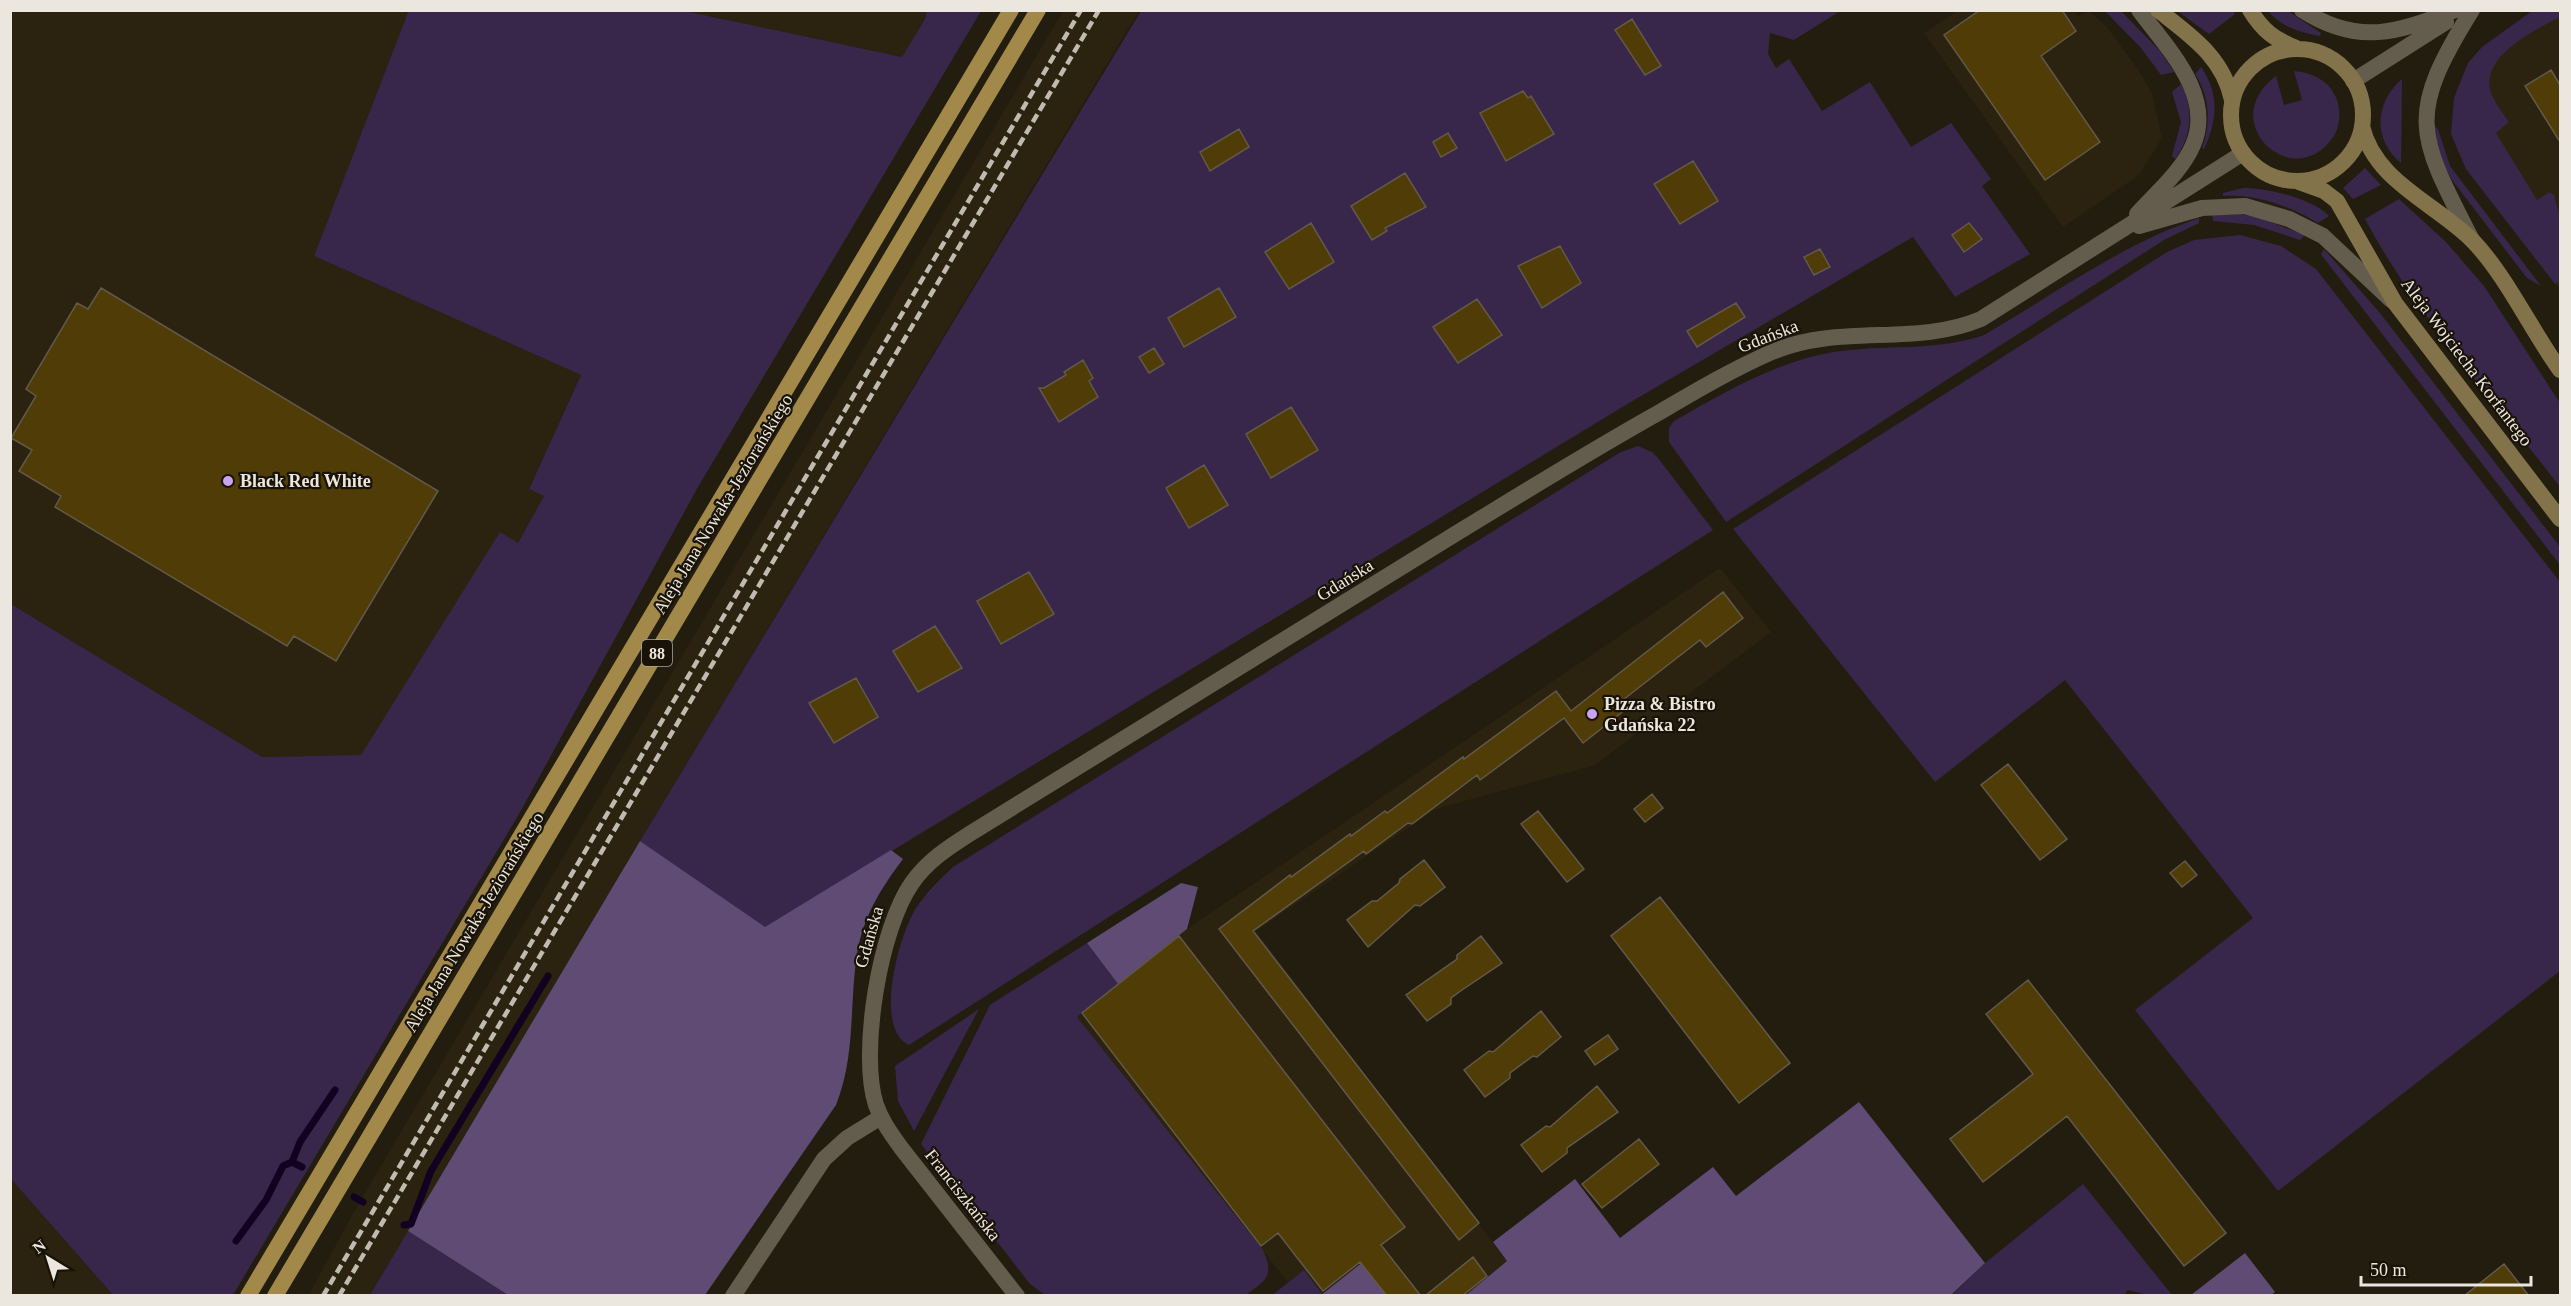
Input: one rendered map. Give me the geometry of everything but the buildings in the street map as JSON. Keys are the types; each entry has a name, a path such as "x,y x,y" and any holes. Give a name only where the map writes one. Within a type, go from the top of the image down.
{"main road":[{"name":"Aleja Jana Nowaka-Jeziorańskiego","path":"248,1296 1011,10"},
{"name":"Aleja Jana Nowaka-Jeziorańskiego","path":"275,1296 1038,10"},
{"path":"2158,10 2216,60 2229,85 2234,136 2243,153 2256,167 2276,177 2296,181 2325,174 2342,163 2355,146 2362,125"},
{"path":"2250,10 2261,28 2273,39 2296,48 2325,55 2342,66 2360,95 2366,144 2384,169 2472,240 2518,304 2560,370"},
{"path":"2232,100 2241,78 2255,63 2271,54 2296,48"},
{"name":"Aleja Wojciecha Korfantego","path":"2296,181 2324,191 2337,201 2395,303 2560,519"}],"street":[{"path":"2121,232 2177,170 2193,145 2198,124 2198,100 2184,72 2139,10"},
{"path":"2302,10 2328,26 2357,33 2376,34 2419,24 2455,10"},
{"path":"2353,81 2464,10"},
{"path":"2472,10 2451,45 2431,86 2425,115 2427,144 2438,175 2472,240"},
{"name":"Gdańska","path":"881,1117 873,1091 872,1043 878,975 885,940 892,919 912,882 945,850 1551,475 1748,363 1776,350 1825,337 1929,331 1969,324 1996,310 2121,232 2243,153"},
{"path":"2121,232 2202,208 2245,206 2289,219 2323,236 2395,303"},
{"path":"733,1296 824,1159 847,1138 881,1117"},
{"name":"Franciszkańska","path":"881,1117 902,1149 1017,1296"}],"shaded area":[{"path":"409,10 685,11 902,57 925,19 927,11 981,11 698,487 519,814 233,1295 113,1295 11,1179 11,604 262,757 361,755 500,532 518,543 544,496 529,489 581,375 314,256"},
{"path":"2074,10 2078,16 2089,11 2107,27 2139,71 2152,94 2162,138 2139,175 2063,227 1924,33 1957,11"},
{"path":"10,11 409,11 314,256 581,375 529,488 544,496 518,544 500,533 362,755 262,757 11,604"},
{"path":"685,11 927,11 925,19 902,57"},
{"path":"1063,11 1139,11 370,1295 308,1296 359,1203"},
{"path":"1141,11 1840,11 1794,40 1770,33 1768,54 1776,68 1789,59 1822,111 1870,82 1911,147 1951,123 1991,179 1982,186 2030,254 1955,297 1913,237 1629,403 765,928 640,841"},
{"path":"2105,11 2121,11 2160,51 2174,72 2161,75 2141,48"},
{"path":"2177,11 2233,11 2235,14 2209,34"},
{"path":"2268,11 2288,11 2321,33 2320,36 2292,28 2273,17"},
{"path":"2532,11 2560,11 2560,290 2466,169 2451,134 2454,98 2468,63 2482,47"},
{"path":"2532,11 2560,11 2560,17 2525,37 2502,55 2494,65 2490,77 2490,89 2495,102 2509,122 2496,133 2537,200 2549,192 2554,195 2560,217 2560,281 2555,284 2466,169 2451,134 2454,98 2468,63 2482,47"},
{"path":"2201,67 2214,97 2214,118 2204,149 2202,148 2207,129 2208,110 2204,91 2195,74"},
{"path":"2294,71 2315,76 2326,83 2337,100 2339,114 2338,128 2334,136 2317,153 2299,158 2282,156 2267,146 2257,131 2253,113 2259,94 2276,76 2284,105 2302,100"},
{"path":"2402,79 2401,163 2385,144 2381,121 2386,99"},
{"path":"2181,84 2188,103 2189,122 2185,141 2175,159 2172,156 2181,122 2172,92"},
{"path":"2434,126 2438,129 2450,166 2541,286 2527,278 2452,180 2439,158"},
{"path":"2365,168 2381,185 2353,199 2343,188"},
{"path":"2243,188 2289,195 2312,204 2329,216 2318,223 2272,202 2248,197 2223,196 2223,193"},
{"path":"2399,199 2446,242 2484,286 2560,403 2560,487 2407,289 2365,219"},
{"path":"2240,214 2257,217 2305,235 2300,240 2254,225 2213,221 2212,215"},
{"path":"2199,218 2199,223 2164,240 1726,522 1669,442 1669,428 1674,421 1771,370 1813,356 1834,352 1947,344 1984,335 2115,256 2170,229"},
{"path":"2240,235 2281,246 2316,269 2560,582 2560,971 2278,1191 2135,1010 2253,918 2065,680 1935,782 1733,529 2167,252 2194,240"},
{"path":"2324,249 2380,313 2560,547 2560,565 2323,257 2321,254"},
{"path":"1638,446 1652,452 1658,458 1713,530 909,1045 898,1036 893,1021 891,1002 897,959 903,939 909,921 920,902 953,867 1619,453"},
{"path":"1720,568 1771,632 1595,765 1436,809 1256,931 1507,1261 1466,1295 1389,1295 1364,1261 1322,1294 1304,1271 1288,1282 1077,1017 1187,929"},
{"path":"640,841 765,927 891,850 903,859 874,903 860,940 847,1067 836,1105 705,1295 508,1295 408,1231"},
{"path":"1181,883 1198,887 1187,929 1118,984 1087,943"},
{"path":"1087,943 1118,984 1077,1017 1263,1250 1267,1259 1268,1272 1263,1281 1246,1295 1045,1295 1030,1284 921,1144 990,1005"},
{"path":"979,1009 914,1131 898,1101 895,1066"},
{"path":"1859,1102 1985,1263 1951,1295 1466,1295 1507,1261 1493,1242 1575,1179 1620,1238 1713,1167 1736,1196"},
{"path":"11,1179 113,1295 11,1295"},
{"path":"2083,1184 2172,1295 2148,1295 2128,1290 2123,1296 1951,1296 1985,1263"},
{"path":"408,1231 508,1295 370,1295"},
{"path":"2245,1253 2275,1292 2271,1295 2191,1295"},
{"path":"1364,1261 1389,1296 1320,1296"},
{"path":"1304,1270 1322,1294 1320,1296 1271,1296"}],"waterway":[{"path":"404,1225 411,1224 431,1171 548,976"},
{"path":"236,1241 266,1200 283,1166 292,1162 300,1142 335,1090"},
{"path":"292,1162 302,1167"},
{"path":"354,1197 363,1202"}],"railway":[{"path":"323,1296 1081,10"},
{"path":"339,1296 1099,10"}],"place":[{"name":"Black Red White","path":"228,481"},
{"name":"Pizza & Bistro Gdańska 22","path":"1592,714"}]}
